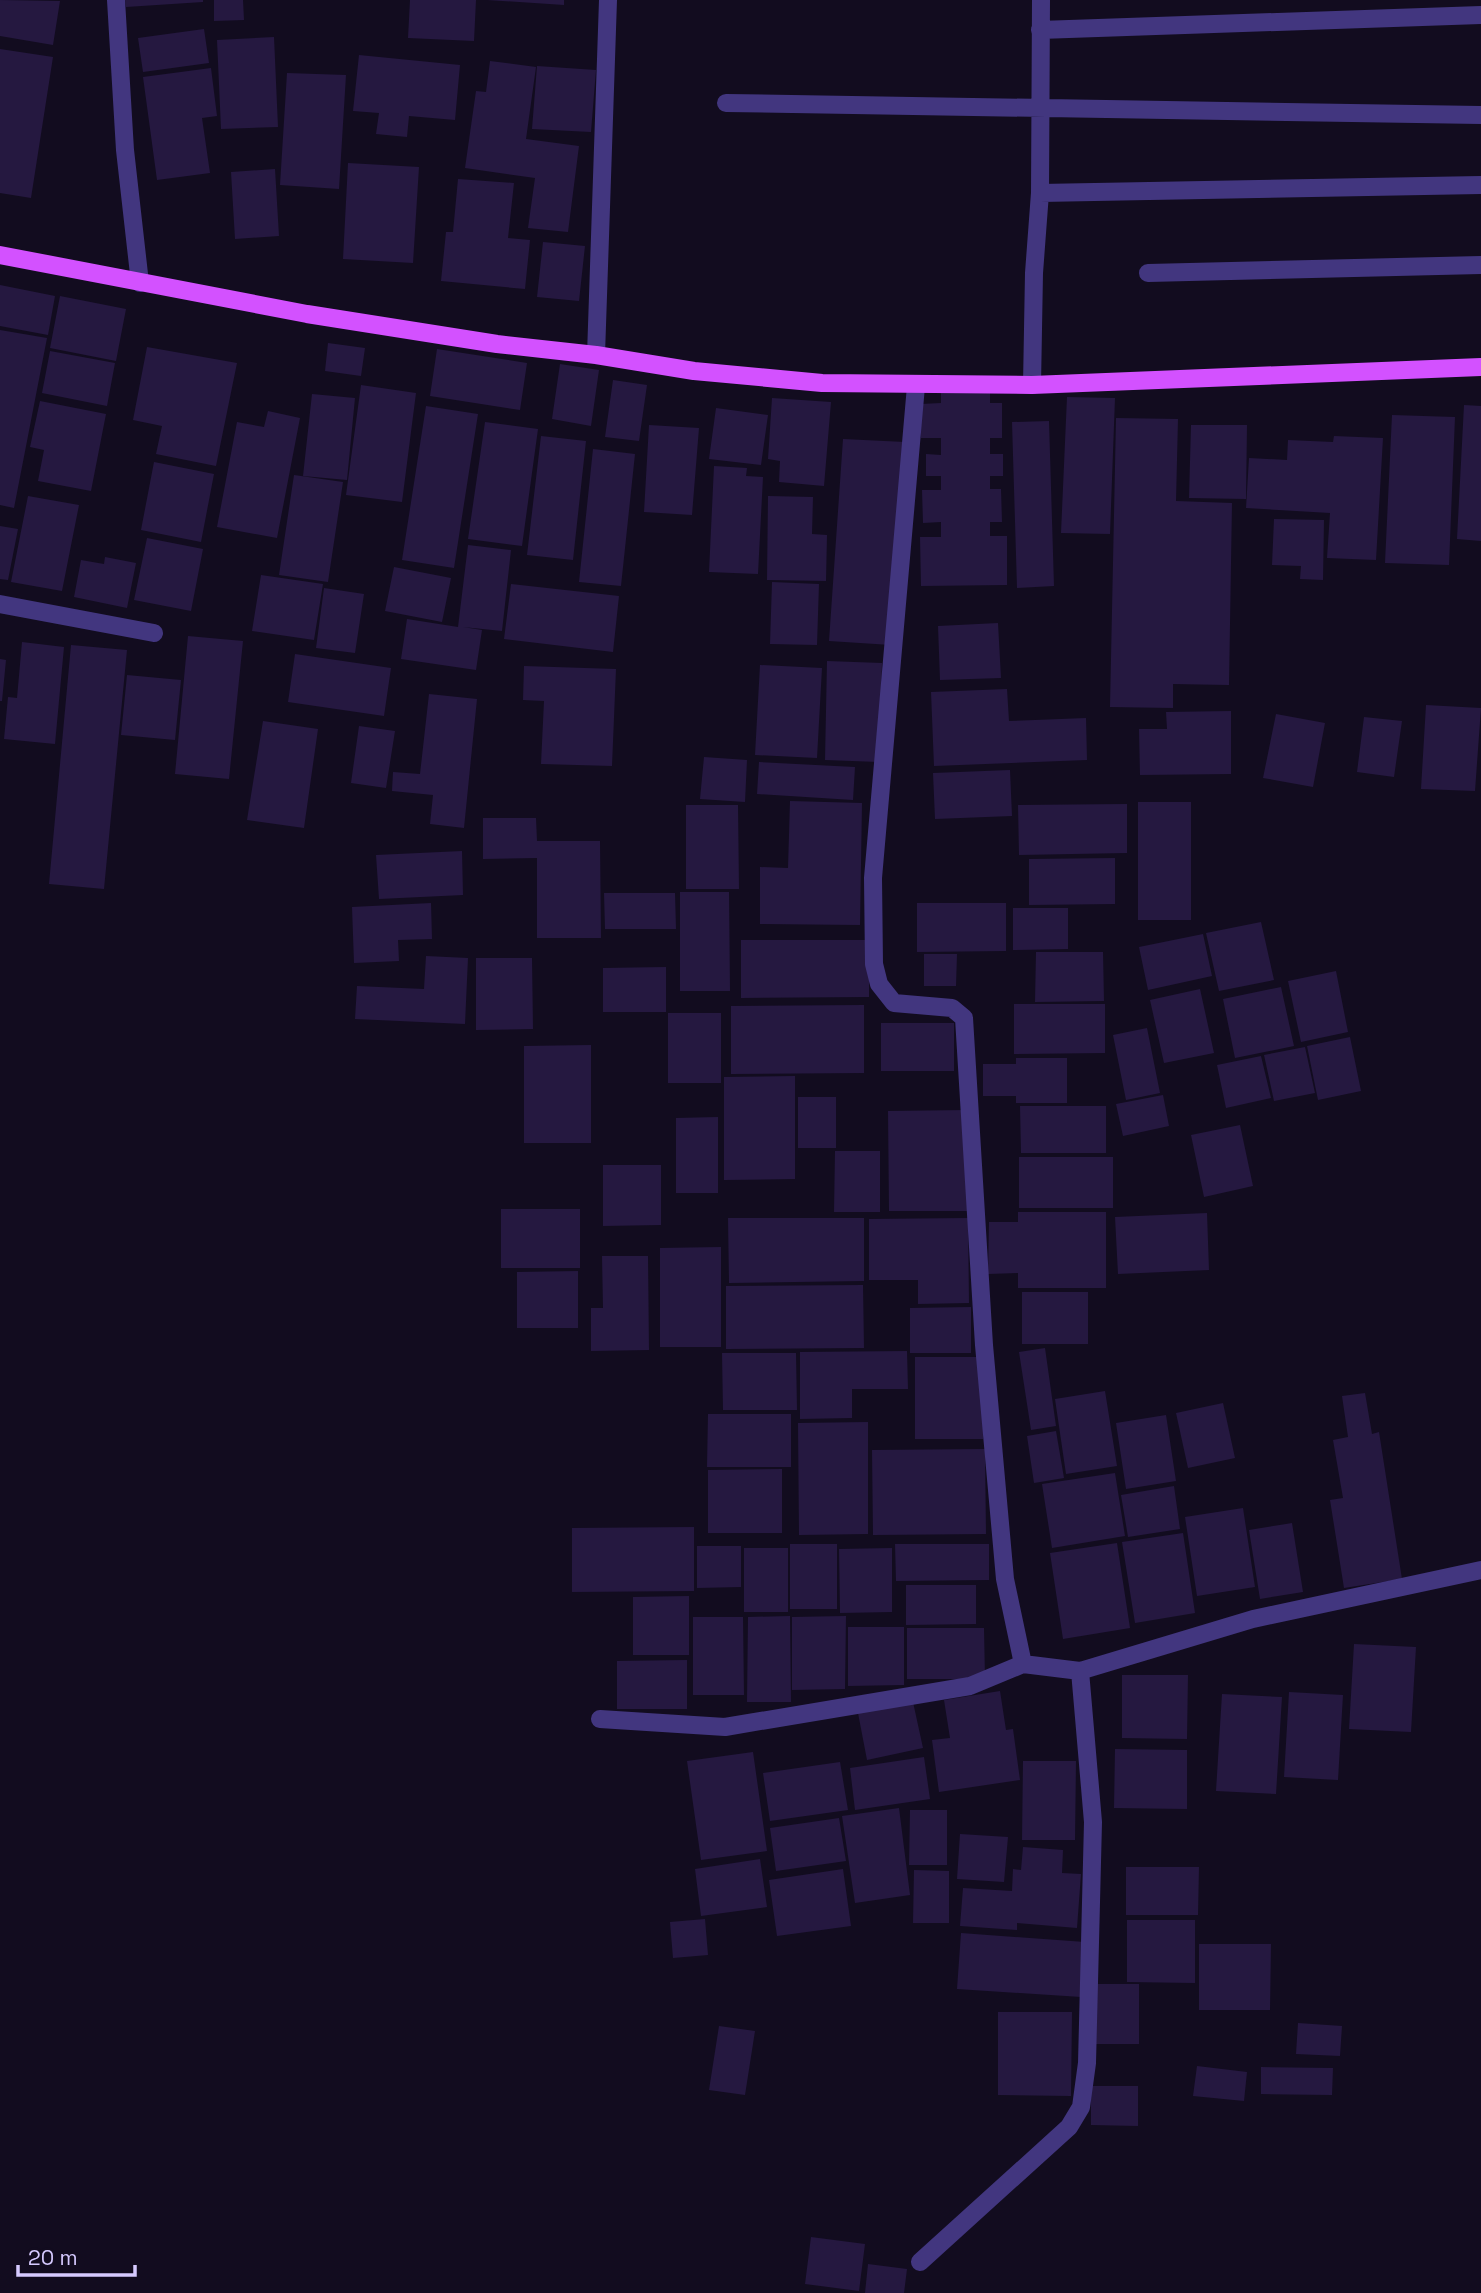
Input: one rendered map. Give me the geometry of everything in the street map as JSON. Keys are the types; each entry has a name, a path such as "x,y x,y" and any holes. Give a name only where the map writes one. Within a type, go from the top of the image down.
{"main road":[{"path":"0,255 140,283 456,338 596,355 694,372 822,383 916,386 1032,385 1481,367"}],"street":[{"path":"116,0 125,149 140,283"},
{"path":"596,355 608,0"},
{"path":"1032,385 1034,273 1040,193 1041,0"},
{"path":"1040,30 1481,15"},
{"path":"726,103 1481,115"},
{"path":"1040,193 1481,185"},
{"path":"1148,274 1481,265"},
{"path":"916,386 873,878 874,964 879,984 894,1003 952,1008 964,1018 984,1345 1004,1566 1023,1664"},
{"path":"0,604 154,633"},
{"path":"600,1719 725,1727 970,1686 1023,1664 1080,1671 1252,1619 1481,1570"},
{"path":"920,2262 1069,2127 1081,2107 1087,2063 1093,1822 1080,1671"}],"building":[{"path":"0,0 60,1 53,45 0,36"},
{"path":"125,0 203,0 203,2 126,7"},
{"path":"214,0 243,0 244,20 214,21"},
{"path":"410,0 476,0 474,41 408,38"},
{"path":"487,0 564,0 564,5"},
{"path":"204,29 209,63 143,72 138,38"},
{"path":"274,37 278,127 221,129 217,40"},
{"path":"0,49 53,57 31,198 0,193"},
{"path":"359,55 460,65 455,120 409,116 407,137 376,134 379,113 353,111"},
{"path":"490,61 536,67 526,139 579,146 568,232 528,228 535,178 465,168 476,91 486,92"},
{"path":"537,66 596,70 591,132 532,129"},
{"path":"211,68 217,116 202,118 210,173 157,180 143,77"},
{"path":"287,73 346,75 339,189 280,185"},
{"path":"348,163 419,167 413,263 343,259"},
{"path":"275,169 279,236 235,239 231,172"},
{"path":"458,179 514,183 508,238 530,240 525,289 441,281 446,232 453,232"},
{"path":"543,242 585,246 579,301 537,297"},
{"path":"0,285 55,296 48,335 0,326"},
{"path":"60,296 126,309 116,361 50,348"},
{"path":"0,330 47,338 14,508 0,505"},
{"path":"328,343 365,348 361,376 325,371"},
{"path":"147,347 237,363 216,466 156,454 162,426 133,420"},
{"path":"437,349 527,363 520,410 430,396"},
{"path":"50,351 115,363 107,406 42,393"},
{"path":"560,364 599,370 591,426 552,419"},
{"path":"613,380 647,385 639,441 605,437"},
{"path":"361,385 416,393 402,502 346,495"},
{"path":"941,391 990,391 990,403 1002,403 1002,438 990,438 990,454 1003,454 1003,476 990,476 990,489 1001,489 1002,522 990,522 990,536 1007,536 1007,585 921,586 920,537 941,537 941,522 923,523 922,490 941,490 941,476 926,476 926,454 941,455 941,438 921,438 921,404 941,403"},
{"path":"312,394 355,398 347,480 303,476"},
{"path":"1067,397 1115,398 1110,534 1061,533"},
{"path":"772,398 831,402 824,486 779,482 780,461 768,459"},
{"path":"40,401 106,414 91,491 38,481 44,450 30,447"},
{"path":"1464,405 1481,406 1481,541 1457,539"},
{"path":"426,406 478,414 454,568 402,560"},
{"path":"716,408 768,415 761,465 709,459"},
{"path":"268,411 300,418 277,538 217,527 237,422 264,427"},
{"path":"1392,415 1455,417 1449,565 1385,563"},
{"path":"1116,418 1178,419 1176,501 1232,503 1229,685 1173,684 1173,708 1110,707"},
{"path":"1049,421 1054,586 1017,588 1012,422"},
{"path":"485,422 538,429 522,546 468,539"},
{"path":"649,425 699,428 692,515 644,512"},
{"path":"1191,425 1247,425 1246,499 1189,498"},
{"path":"541,436 586,441 573,560 527,555"},
{"path":"1334,436 1383,438 1376,560 1327,558 1330,513 1246,508 1249,458 1287,460 1288,440 1333,442"},
{"path":"843,439 905,442 891,645 829,641"},
{"path":"593,449 635,454 621,586 579,582"},
{"path":"154,462 214,474 201,542 141,530"},
{"path":"714,466 747,468 746,476 763,477 758,574 709,572"},
{"path":"294,475 343,482 328,582 279,575"},
{"path":"28,496 79,505 62,591 11,582"},
{"path":"768,496 813,497 812,534 827,535 826,581 767,580"},
{"path":"1274,519 1324,520 1323,580 1300,579 1301,566 1272,565"},
{"path":"0,526 18,529 8,580 0,579"},
{"path":"147,538 203,549 191,611 134,600"},
{"path":"468,545 511,550 502,631 463,627 482,630 476,670 401,659 407,619 458,627"},
{"path":"105,557 136,563 127,608 74,597 81,560 104,564"},
{"path":"394,567 451,578 442,622 385,611"},
{"path":"261,575 323,584 314,640 252,631"},
{"path":"772,582 819,584 817,645 770,644"},
{"path":"511,584 619,596 613,652 504,639"},
{"path":"324,588 364,594 355,653 316,648"},
{"path":"998,623 1001,678 940,680 938,626"},
{"path":"188,636 243,641 229,779 175,774"},
{"path":"22,642 64,647 55,744 4,739 8,697 17,698"},
{"path":"71,645 127,650 104,889 49,884"},
{"path":"295,654 391,668 384,716 288,702"},
{"path":"0,659 6,660 2,701 0,701"},
{"path":"827,661 882,663 879,762 825,760"},
{"path":"760,665 822,668 817,758 755,755"},
{"path":"524,666 616,669 612,766 541,764 544,701 523,700"},
{"path":"127,675 181,680 175,740 121,735"},
{"path":"1007,689 1009,721 1086,718 1087,760 934,766 931,692"},
{"path":"429,694 477,699 464,828 430,824 433,795 392,791 393,772 420,774"},
{"path":"1426,705 1481,708 1475,791 1421,789"},
{"path":"1231,711 1231,774 1140,775 1139,729 1167,729 1166,712"},
{"path":"1276,714 1325,723 1313,787 1263,778"},
{"path":"1364,717 1402,721 1394,777 1357,772"},
{"path":"263,721 318,729 304,828 247,820"},
{"path":"359,726 395,731 386,788 351,783"},
{"path":"704,757 747,760 745,802 700,799"},
{"path":"759,762 855,767 853,800 757,794"},
{"path":"1010,770 1012,816 935,819 933,773"},
{"path":"790,801 862,803 860,925 760,924 760,867 788,868"},
{"path":"1138,802 1191,802 1191,920 1138,920"},
{"path":"1127,804 1127,853 1019,855 1018,805"},
{"path":"686,805 738,805 739,889 686,889"},
{"path":"483,818 536,818 537,841 600,841 601,938 537,938 537,858 483,859"},
{"path":"462,851 463,895 379,899 376,855"},
{"path":"1115,858 1115,904 1029,905 1029,859"},
{"path":"680,892 729,892 730,991 680,991"},
{"path":"604,893 675,893 676,929 605,929"},
{"path":"431,903 432,939 398,940 399,961 354,963 352,907"},
{"path":"917,903 1006,903 1006,951 917,952"},
{"path":"1013,908 1068,908 1068,949 1013,950"},
{"path":"1261,922 1274,980 1219,991 1206,933"},
{"path":"1203,934 1212,976 1148,990 1139,947"},
{"path":"741,940 869,940 869,997 741,998"},
{"path":"1036,952 1103,952 1104,1001 1035,1002"},
{"path":"924,954 957,954 956,986 924,986"},
{"path":"426,956 468,958 465,1024 355,1019 357,986 424,989"},
{"path":"476,958 532,958 533,1029 476,1030"},
{"path":"666,967 666,1012 603,1012 603,968"},
{"path":"1336,971 1348,1032 1301,1042 1288,981"},
{"path":"1281,987 1294,1046 1235,1058 1223,999"},
{"path":"1200,989 1214,1053 1164,1063 1150,1000"},
{"path":"1014,1004 1105,1004 1105,1053 1014,1054"},
{"path":"864,1005 864,1073 731,1074 731,1006"},
{"path":"668,1013 721,1013 721,1083 668,1083"},
{"path":"881,1023 954,1023 954,1071 881,1071"},
{"path":"1147,1028 1160,1093 1126,1100 1113,1035"},
{"path":"1350,1037 1361,1091 1318,1100 1307,1046"},
{"path":"591,1045 591,1143 524,1143 524,1046"},
{"path":"1305,1047 1315,1093 1274,1101 1264,1055"},
{"path":"1261,1056 1271,1098 1226,1108 1217,1065"},
{"path":"1016,1058 1067,1058 1067,1103 1016,1103 1016,1096 983,1096 983,1064 1016,1064"},
{"path":"795,1076 795,1179 724,1180 724,1077"},
{"path":"1163,1095 1169,1126 1123,1136 1116,1104"},
{"path":"798,1097 836,1097 836,1148 798,1148"},
{"path":"1020,1106 1106,1106 1106,1153 1021,1153"},
{"path":"967,1110 967,1211 889,1211 888,1111"},
{"path":"718,1117 718,1193 676,1193 676,1118"},
{"path":"1240,1125 1253,1186 1204,1197 1191,1135"},
{"path":"835,1151 880,1151 880,1212 834,1212"},
{"path":"1019,1157 1113,1157 1113,1208 1019,1208"},
{"path":"603,1165 661,1165 661,1225 603,1226"},
{"path":"501,1209 580,1209 580,1268 501,1268"},
{"path":"1018,1212 1106,1212 1106,1288 1018,1288 1018,1273 988,1274 989,1222 1018,1222"},
{"path":"1207,1213 1209,1270 1118,1274 1115,1217"},
{"path":"728,1218 864,1218 864,1281 729,1283"},
{"path":"968,1218 969,1303 918,1304 918,1280 869,1280 869,1219"},
{"path":"721,1247 721,1347 660,1347 660,1248"},
{"path":"602,1256 648,1256 649,1350 591,1351 591,1308 603,1308"},
{"path":"578,1271 578,1328 517,1328 517,1272"},
{"path":"863,1285 864,1348 726,1349 726,1286"},
{"path":"1022,1292 1088,1292 1088,1344 1022,1344"},
{"path":"971,1307 971,1353 910,1353 910,1308"},
{"path":"1045,1348 1056,1426 1031,1430 1019,1352"},
{"path":"907,1351 908,1389 852,1389 852,1418 800,1419 800,1352"},
{"path":"722,1353 796,1353 797,1410 723,1410"},
{"path":"915,1357 983,1357 983,1439 915,1439"},
{"path":"1105,1391 1117,1466 1066,1474 1055,1399"},
{"path":"1365,1393 1372,1434 1379,1432 1402,1579 1344,1588 1330,1500 1343,1498 1333,1440 1348,1437 1342,1396"},
{"path":"1223,1403 1235,1458 1188,1468 1176,1413"},
{"path":"708,1414 791,1414 791,1467 707,1467"},
{"path":"1166,1415 1176,1481 1126,1489 1116,1423"},
{"path":"868,1422 868,1534 799,1535 798,1423"},
{"path":"1056,1431 1064,1478 1034,1483 1027,1436"},
{"path":"985,1449 986,1534 873,1535 872,1450"},
{"path":"782,1469 782,1533 708,1533 708,1470"},
{"path":"1115,1473 1125,1536 1052,1548 1042,1484"},
{"path":"1174,1486 1180,1529 1128,1537 1121,1495"},
{"path":"1243,1508 1255,1587 1197,1596 1185,1517"},
{"path":"1292,1523 1303,1592 1260,1599 1249,1530"},
{"path":"694,1527 694,1591 572,1592 572,1528"},
{"path":"1183,1533 1195,1613 1135,1623 1122,1542"},
{"path":"1117,1543 1130,1628 1063,1639 1050,1553"},
{"path":"790,1544 837,1544 837,1609 790,1609"},
{"path":"895,1544 989,1544 989,1580 896,1581"},
{"path":"697,1546 741,1546 741,1587 697,1588"},
{"path":"744,1548 788,1548 788,1612 744,1612"},
{"path":"892,1548 892,1612 840,1613 839,1549"},
{"path":"906,1585 976,1585 976,1624 906,1625"},
{"path":"689,1596 689,1655 633,1655 633,1597"},
{"path":"790,1616 791,1702 747,1702 748,1617"},
{"path":"846,1616 845,1689 792,1690 792,1617"},
{"path":"693,1617 743,1617 744,1695 693,1695"},
{"path":"848,1627 904,1627 904,1685 848,1686"},
{"path":"907,1628 984,1628 985,1679 907,1679"},
{"path":"1354,1644 1416,1647 1411,1732 1349,1729"},
{"path":"687,1660 687,1709 617,1709 617,1661"},
{"path":"1122,1675 1188,1675 1187,1739 1122,1738"},
{"path":"1000,1691 1006,1730 1013,1729 1020,1780 939,1792 932,1740 950,1738 944,1700"},
{"path":"1289,1692 1343,1695 1338,1780 1284,1777"},
{"path":"1222,1694 1282,1697 1276,1794 1216,1791"},
{"path":"913,1702 923,1748 867,1760 858,1713"},
{"path":"1115,1749 1187,1750 1187,1809 1114,1808"},
{"path":"753,1752 767,1851 701,1860 687,1761"},
{"path":"924,1757 930,1799 855,1810 850,1768"},
{"path":"1023,1761 1076,1761 1075,1840 1022,1840"},
{"path":"840,1762 848,1810 770,1821 763,1773"},
{"path":"899,1808 910,1895 855,1903 842,1816"},
{"path":"910,1810 947,1810 947,1865 909,1865"},
{"path":"839,1818 846,1861 776,1871 770,1828"},
{"path":"960,1834 1008,1837 1004,1882 957,1879"},
{"path":"1023,1847 1063,1850 1062,1873 1081,1874 1077,1928 1017,1923 1017,1930 960,1926 963,1888 1012,1891 1013,1869 1021,1870"},
{"path":"760,1859 767,1907 701,1916 695,1869"},
{"path":"1126,1867 1199,1867 1198,1915 1126,1915"},
{"path":"843,1869 851,1926 777,1936 769,1880"},
{"path":"914,1870 949,1871 949,1923 913,1923"},
{"path":"705,1919 708,1955 673,1958 670,1922"},
{"path":"1127,1920 1195,1920 1195,1983 1127,1982"},
{"path":"961,1933 1085,1942 1081,1997 957,1989"},
{"path":"1199,1944 1271,1944 1270,2010 1199,2010"},
{"path":"1097,1984 1139,1984 1139,2044 1096,2044"},
{"path":"998,2012 1072,2012 1071,2096 998,2095"},
{"path":"1298,2023 1342,2026 1340,2056 1296,2054"},
{"path":"719,2026 755,2031 745,2095 709,2090"},
{"path":"1197,2066 1247,2072 1244,2101 1193,2096"},
{"path":"1261,2067 1333,2068 1332,2095 1261,2094"},
{"path":"1091,2086 1138,2086 1138,2126 1091,2125"},
{"path":"811,2237 865,2244 859,2291 805,2284"},
{"path":"868,2264 907,2269 904,2293 865,2293"}]}
